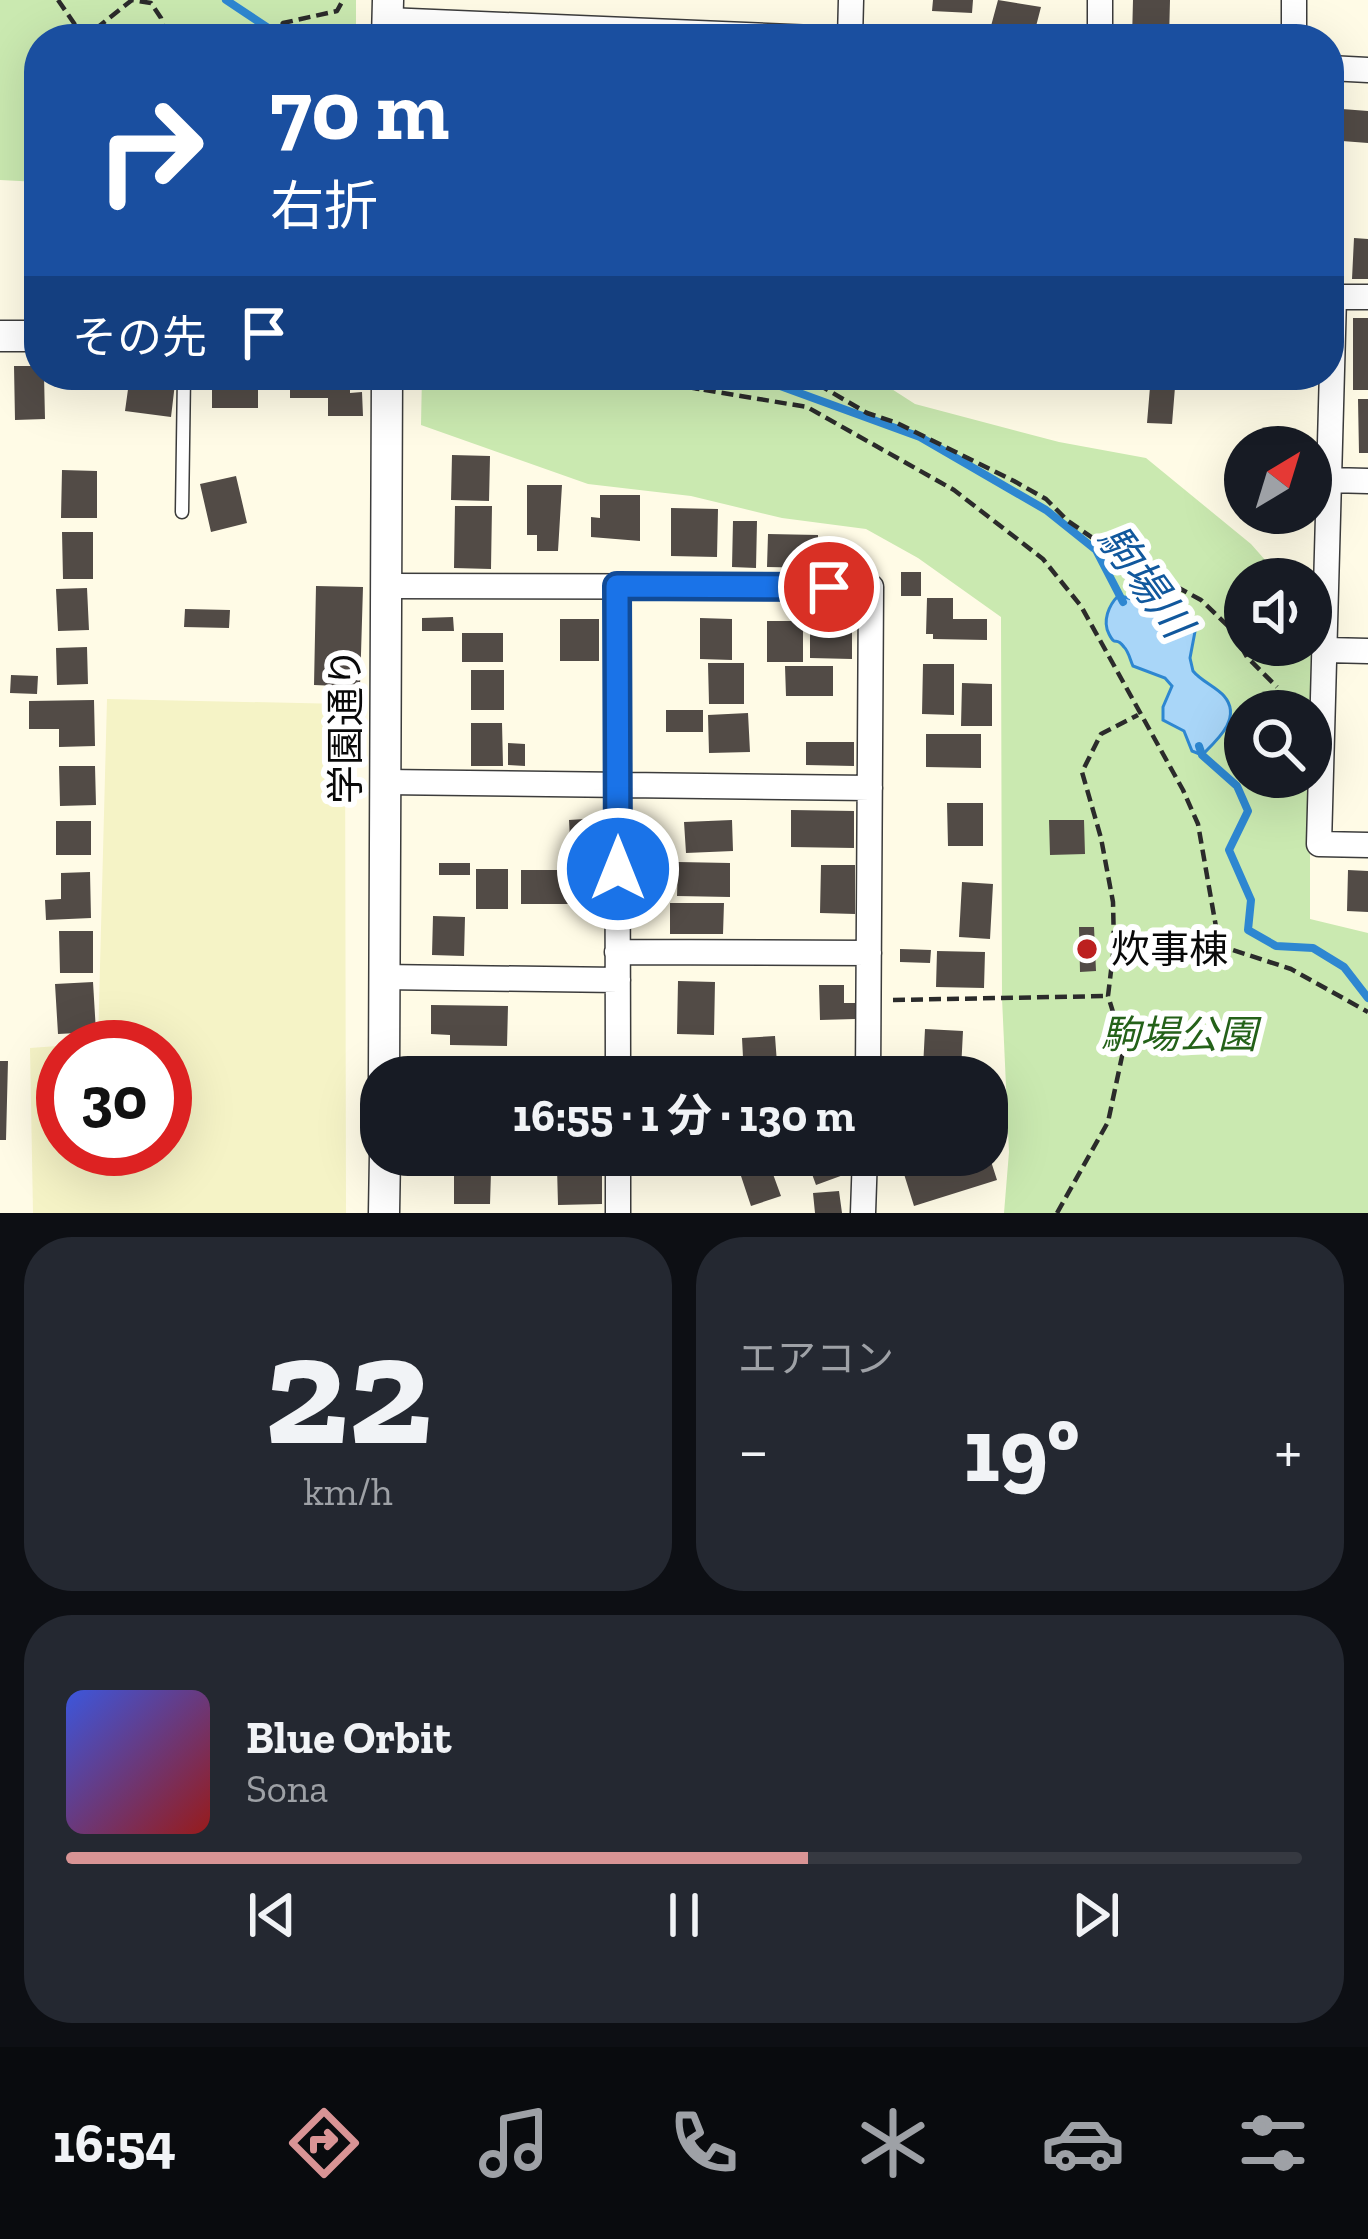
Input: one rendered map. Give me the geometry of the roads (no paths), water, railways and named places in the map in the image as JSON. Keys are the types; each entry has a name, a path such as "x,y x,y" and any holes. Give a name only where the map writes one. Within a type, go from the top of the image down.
{"street":[{"path":"388,20 483,24"},
{"name":"学園通り","path":"384,1056 387,390"},
{"path":"1330,426 1331,390"},
{"path":"1332,480 1368,481"},
{"path":"385,586 871,587 868,1056"},
{"path":"617,586 618,1056"},
{"path":"1332,650 1368,651"},
{"path":"1325,666 1319,844 1368,845"},
{"path":"385,782 870,788"},
{"path":"617,952 869,952"},
{"path":"382,977 618,980"},
{"path":"384,1213 385,1176"},
{"path":"618,1176 618,1213"},
{"path":"863,1213 865,1176"}],"lane":[{"path":"182,512 184,390"}],"water":[{"path":"1118,596 1160,611 1172,604 1197,621 1190,658 1193,671 1224,696 1224,729 1202,755 1192,751 1184,731 1163,720 1172,686 1165,678 1133,666 1126,649 1109,634 1106,624"}],"waterway":[{"name":"駒場川","path":"226,0 262,24"},
{"name":"駒場川","path":"791,390 920,437 1046,510 1096,550 1123,602"},
{"name":"駒場川","path":"1199,746 1202,755 1237,786 1248,811 1229,850 1251,900 1248,930 1276,946 1313,948 1344,967 1368,998"}],"place":[{"name":"炊事棟","path":"1087,949"}],"park label":[{"name":"駒場公園","path":"1179,1034"}]}
